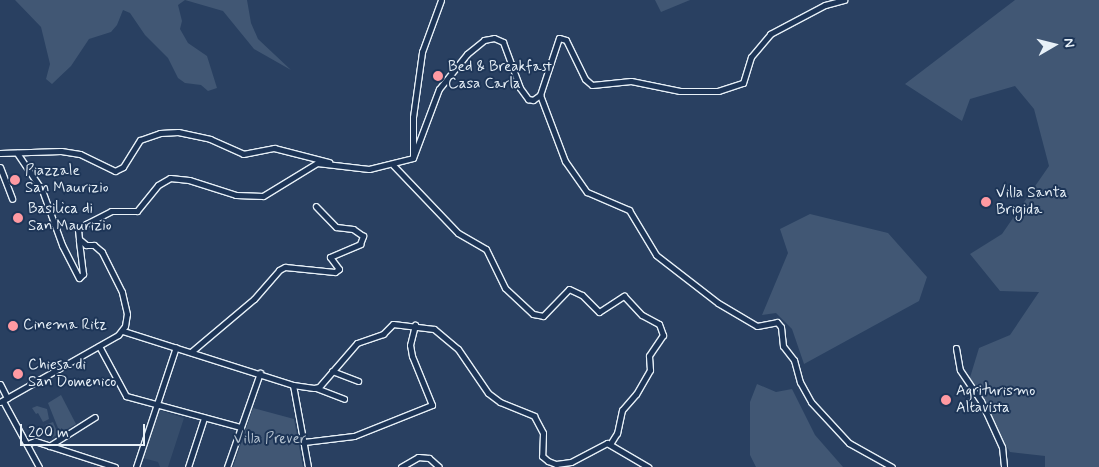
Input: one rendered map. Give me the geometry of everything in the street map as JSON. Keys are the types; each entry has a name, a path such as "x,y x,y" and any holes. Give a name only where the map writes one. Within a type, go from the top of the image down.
{"street":[{"path":"414,158 412,124 422,52 441,0"},
{"path":"414,158 439,89 467,54 484,40 494,38 502,42 523,94 533,100 540,95 559,38 566,40 585,79 592,85 626,80 680,91 731,89 743,83 751,57 770,34 825,5 844,0"},
{"path":"540,95 565,161 587,192 629,210 656,256 718,303 757,326 776,322 781,327 783,346 794,360 800,382 811,402 849,443 892,467"},
{"path":"0,154 61,151 80,154 115,171 122,167 140,140 160,133 178,132 210,139 242,154 274,148 334,164 362,169 393,165 414,158"},
{"path":"17,153 42,190 62,245 79,278 83,274 79,239 81,228 111,211 137,211 158,185 170,178 189,180 236,195 263,196 317,163 334,164"},
{"path":"316,388 360,340 383,334 392,324 415,326 442,333 476,371 488,393 500,402 534,416 540,423 542,456 556,464 571,462 610,444 617,433 622,410 636,394 650,370 648,356 663,334 658,324 642,315 624,296 599,312 582,295 569,289 543,316 533,314 518,302 502,283 486,248 458,233 393,165"},
{"path":"0,167 12,199"},
{"path":"192,352 254,299 279,270 285,267 334,272 339,269 340,266 330,262 330,257 360,244 363,236 353,229 336,227 316,206"},
{"path":"5,399 122,331 127,314 119,285 99,247 86,245 79,239"},
{"path":"304,442 357,435 432,405 412,356 410,345 415,326"},
{"path":"122,331 260,373 293,385 316,388 344,399"},
{"path":"98,346 124,394 157,406 240,427"},
{"path":"136,467 176,347"},
{"path":"956,348 960,370 981,401 1002,447 1004,467"},
{"path":"332,372 358,380"},
{"path":"227,467 260,373"},
{"path":"0,384 5,399 40,467"},
{"path":"293,385 308,467"},
{"path":"50,446 95,417"},
{"path":"188,467 204,418"},
{"path":"27,444 32,441 101,465 115,467"},
{"path":"610,444 648,467"},
{"path":"401,467 418,457 429,458 439,467"}],"shaded area":[{"path":"159,410 184,418 168,467 160,467 158,462 143,458"}],"green space":[{"path":"15,0 185,0 178,5 182,21 180,29 188,43 207,56 217,88 208,91 201,85 185,83 178,78 168,58 145,35 130,13 123,10 117,25 111,32 89,39 71,66 52,84 46,79 50,64 41,27"},
{"path":"185,0 247,0 251,23 258,39 291,70 254,49 223,11"},
{"path":"655,0 690,0 661,12"},
{"path":"1015,0 1099,0 1099,467 1045,467 1045,456 1010,452 968,384 979,348 1010,335 1039,292 1000,291 970,254 1002,234 1049,166 1034,109 1015,86 970,99 962,121 905,84"},
{"path":"810,214 888,233 927,277 919,301 804,364 792,329 776,313 762,315 788,253 780,229"},
{"path":"757,384 776,392 792,389 815,435 843,467 756,467 750,455 750,402"},
{"path":"61,395 76,424 60,433 48,403"},
{"path":"37,406 47,409 49,419 43,422 38,413 36,414 32,408"},
{"name":"Villa Prever","path":"253,408 294,419 303,467 233,467"},
{"path":"53,422 58,434 52,438 45,425"}],"place":[{"name":"Bed & Breakfast Casa Carla","path":"438,76"},
{"name":"Piazzale San Maurizio","path":"15,180"},
{"name":"Villa Santa Brigida","path":"986,202"},
{"name":"Basilica di San Maurizio","path":"18,218"},
{"name":"Cinema Ritz","path":"13,326"},
{"name":"Chiesa di San Domenico","path":"18,374"},
{"name":"Agriturismo Altavista","path":"946,400"}]}
